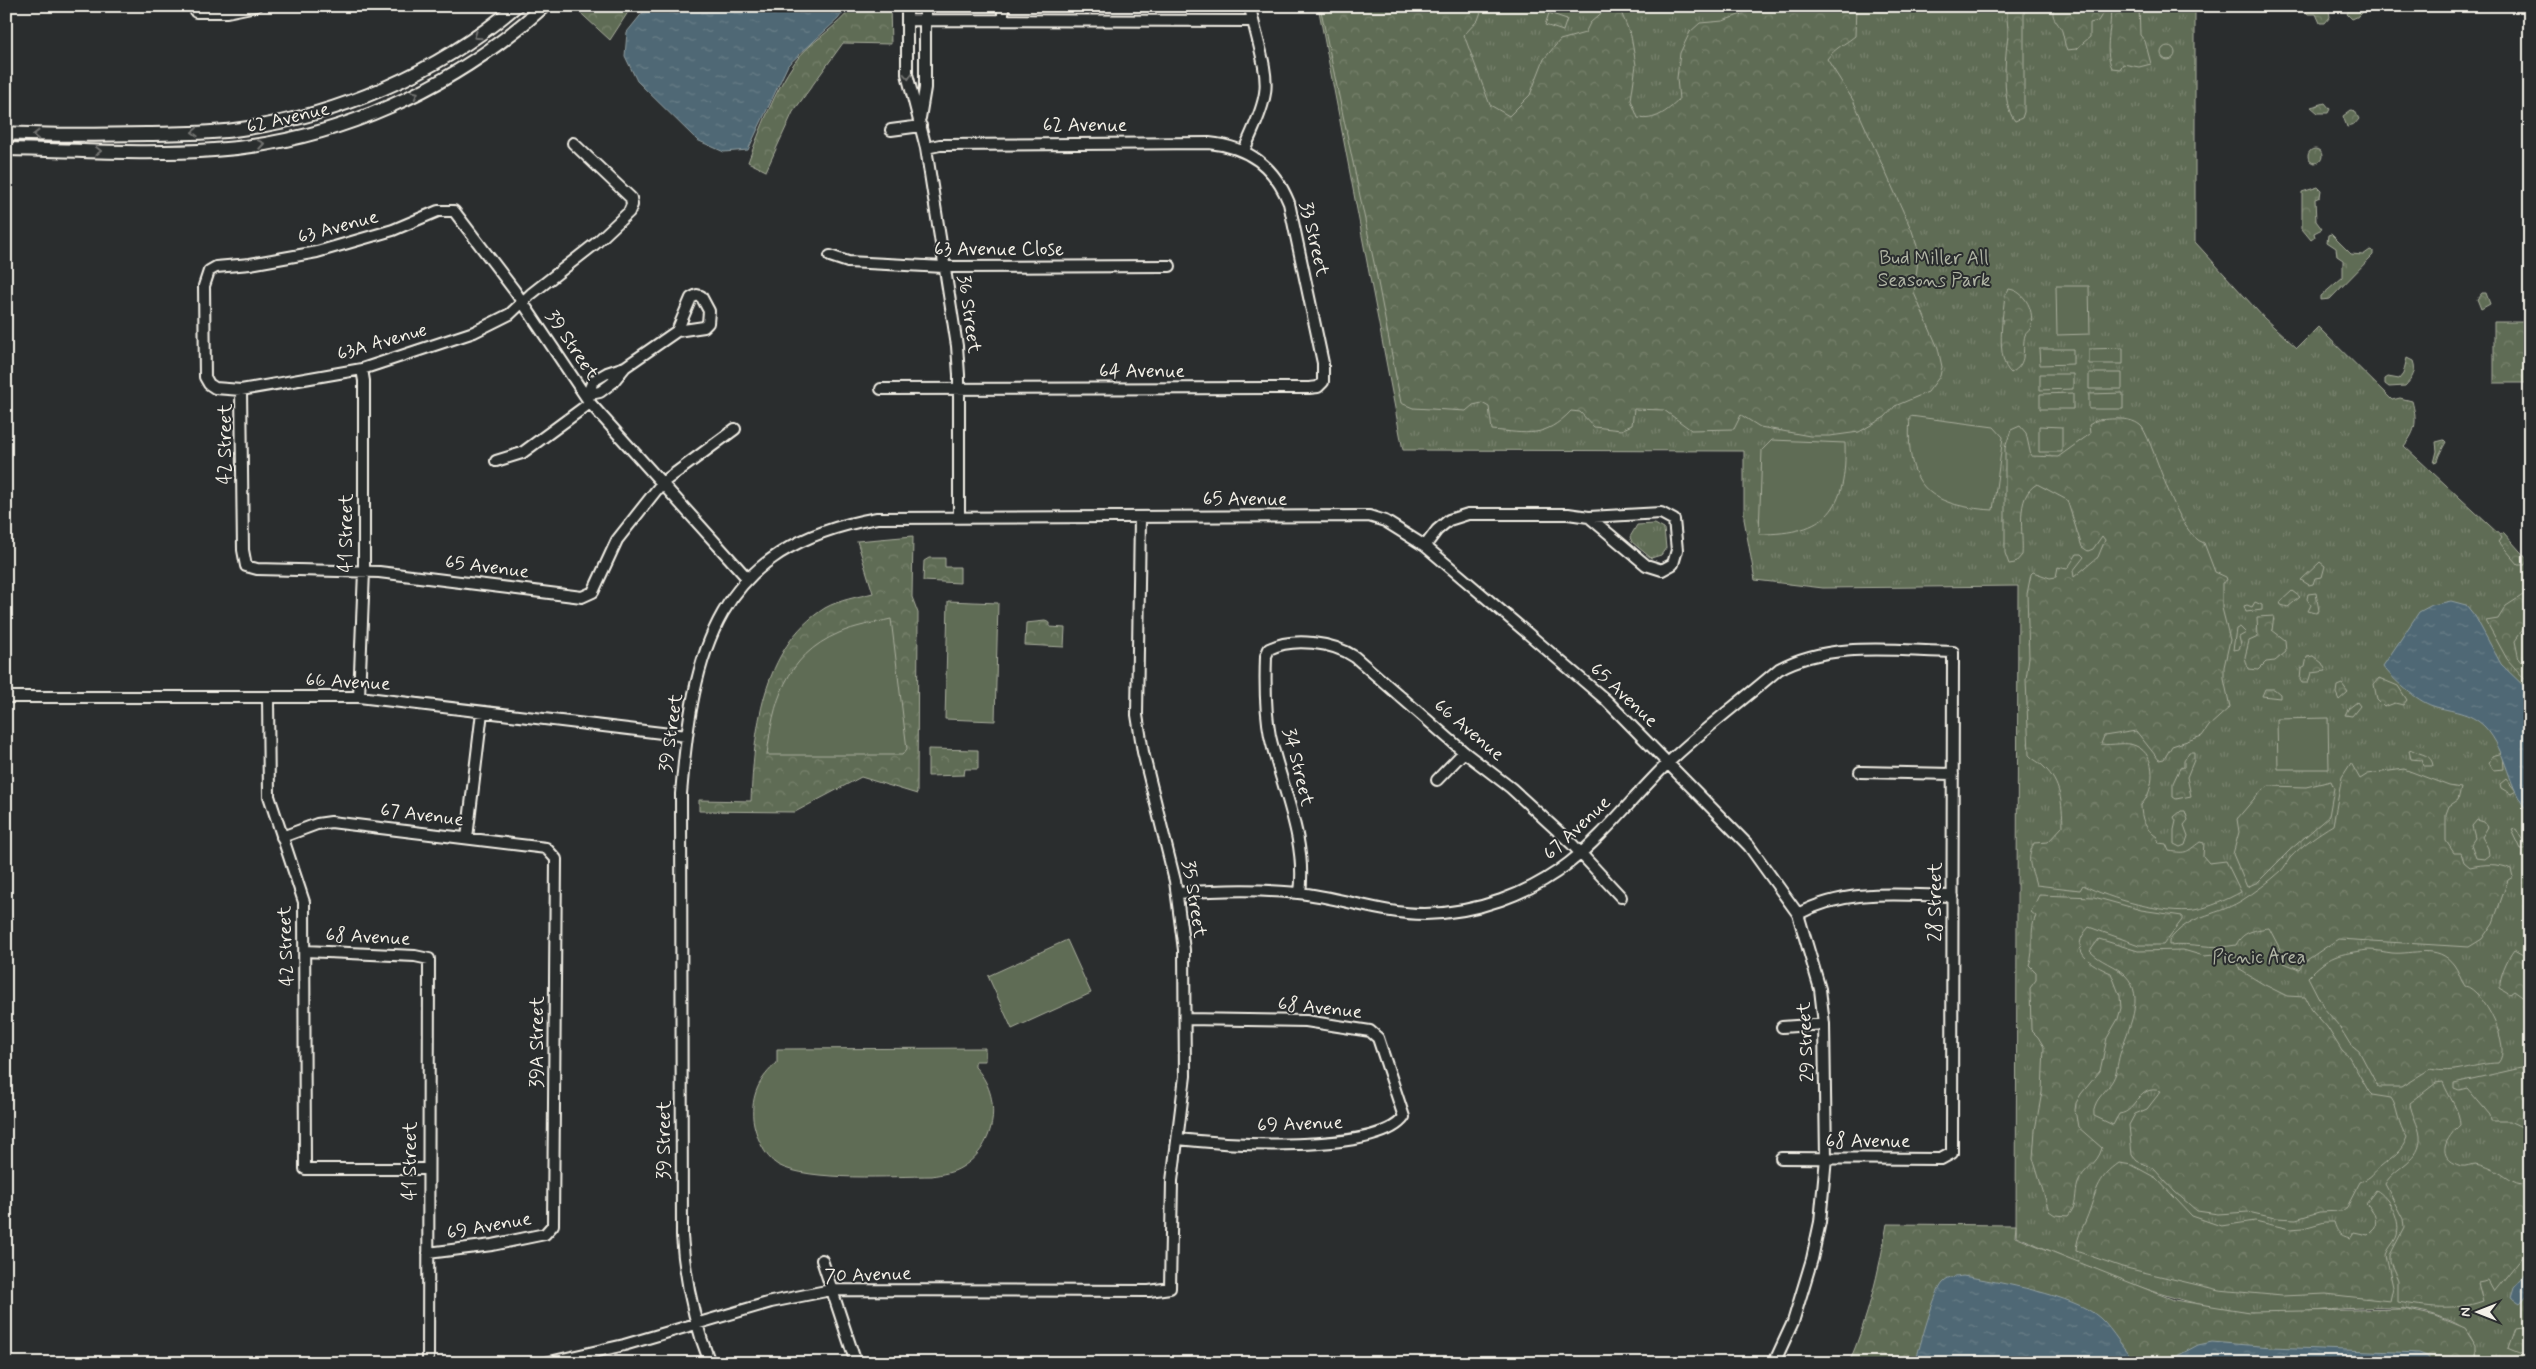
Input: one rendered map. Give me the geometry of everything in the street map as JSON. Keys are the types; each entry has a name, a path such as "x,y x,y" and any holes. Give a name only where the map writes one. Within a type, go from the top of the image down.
{"main road":[{"name":"62 Avenue","path":"6,134 94,135 233,130 304,116 365,96 405,78 448,55 516,6"},
{"name":"62 Avenue","path":"6,149 152,152 214,150 254,146 301,136 352,121 420,92 476,59 544,6"}],"street":[{"path":"196,9 227,12 256,6"},
{"name":"36 Street","path":"908,6 908,74 913,104 921,122 926,148 957,346 959,516"},
{"name":"36 Street","path":"921,122 925,88 925,6"},
{"path":"1003,6 1003,20"},
{"path":"1244,151 1261,111 1266,92 1265,75 1250,6"},
{"path":"908,20 1252,20"},
{"path":"891,130 921,122"},
{"name":"63A Avenue","path":"241,390 362,369 474,332 510,314 595,244 629,212 632,205 631,198 573,143"},
{"name":"62 Avenue","path":"926,148 940,145 1209,143 1225,145 1244,151"},
{"name":"33 Street","path":"1244,151 1258,160 1274,176 1290,203 1323,363 1323,382"},
{"name":"63 Avenue","path":"216,267 268,261 317,252 393,230 438,211 454,211 462,219"},
{"name":"39 Street","path":"462,219 588,397 662,484 748,579 725,608 710,637 699,668 687,736 681,803 681,1213 685,1266 696,1323 710,1363"},
{"name":"63 Avenue Close","path":"830,256 848,262 944,267 1170,266"},
{"name":"42 Street","path":"216,267 209,271 204,286 205,377 208,384 215,388 241,390 243,550 246,566"},
{"path":"496,461 522,453 588,397 593,381 606,372 625,367 677,331"},
{"name":"41 Street","path":"359,697 364,571 364,381 362,369"},
{"name":"64 Avenue","path":"881,389 1309,388 1318,387 1323,382"},
{"name":"65 Avenue","path":"246,566 257,569 364,571 582,597 593,592 617,540 662,484 735,429"},
{"path":"1425,546 1437,530 1449,520 1468,514 1568,514 1590,517 1661,514 1668,515 1674,520 1677,550 1673,564 1662,570 1646,565 1590,517"},
{"name":"65 Avenue","path":"748,579 778,554 834,527 877,518 959,516 1140,518 1369,516 1385,521 1425,546 1606,700 1668,763"},
{"name":"35 Street","path":"1140,518 1137,715 1144,753 1178,893 1184,950 1186,1076 1172,1181 1170,1288"},
{"name":"66 Avenue","path":"1269,648 1278,644 1292,644 1324,645 1343,649 1428,718 1464,752 1511,788 1581,853 1621,897"},
{"name":"34 Street","path":"1269,648 1266,656 1267,713 1270,736 1302,855 1300,893"},
{"name":"67 Avenue","path":"1178,893 1257,891 1300,893 1388,912 1426,914 1461,911 1505,899 1541,882 1581,853 1668,763 1779,669 1810,656 1839,651 1953,652"},
{"name":"28 Street","path":"1952,1153 1953,652"},
{"name":"66 Avenue","path":"6,697 359,697 687,736"},
{"name":"42 Street","path":"268,697 269,796 304,902 305,1168 427,1169"},
{"path":"467,838 482,712"},
{"path":"1437,780 1464,752"},
{"name":"29 Street","path":"1668,763 1749,846 1798,914 1820,989 1824,1024 1826,1158 1820,1222 1812,1259 1793,1322 1774,1363"},
{"path":"1860,772 1953,774"},
{"name":"67 Avenue","path":"282,837 317,824 331,822 546,848 556,859"},
{"name":"39A Street","path":"553,1225 556,859"},
{"path":"1798,914 1816,905 1845,896 1952,896"},
{"name":"68 Avenue","path":"305,951 429,959"},
{"name":"41 Street","path":"428,1363 429,959"},
{"name":"68 Avenue","path":"1186,1019 1306,1021 1370,1031 1378,1038 1401,1104"},
{"path":"1782,1026 1824,1024"},
{"name":"69 Avenue","path":"1178,1139 1230,1143 1310,1143 1369,1138 1398,1126 1404,1117 1401,1104"},
{"name":"68 Avenue","path":"1781,1158 1941,1159 1952,1153"},
{"name":"69 Avenue","path":"428,1253 492,1245 545,1234 553,1225"},
{"path":"822,1260 856,1363"},
{"name":"70 Avenue","path":"545,1363 624,1344 771,1302 831,1290 1149,1291 1170,1288"}],"green space":[{"path":"573,6 632,6 610,40"},
{"path":"853,6 890,6 891,44 843,43 793,112 766,171 748,162 774,98 795,62 807,48 839,21"},
{"name":"Bud Miller All Seasons Park","path":"1318,6 2195,6 2195,242 2264,318 2297,348 2318,327 2392,400 2400,398 2412,401 2415,425 2404,446 2530,563 2530,1363 2477,1363 2474,1344 2467,1332 2455,1323 2438,1316 2394,1308 2271,1313 2219,1308 2189,1302 2130,1283 2016,1236 2018,586 1823,588 1755,580 1744,519 1744,451 1403,450"},
{"path":"1320,6 1477,6 1482,9 1478,20 1464,35 1490,105 1509,116 1530,95 1544,59 1560,40 1585,33 1590,23 1607,8 1621,12 1631,36 1636,65 1631,100 1638,118 1644,119 1660,115 1679,100 1677,78 1680,53 1690,32 1700,23 1723,21 1763,6 1856,6 1855,36 1827,59 1853,100 1912,231 1919,252 1914,293 1938,348 1942,367 1940,376 1928,392 1895,406 1885,417 1859,432 1830,436 1810,436 1760,427 1741,415 1734,429 1691,430 1664,410 1634,409 1632,425 1621,430 1594,427 1580,412 1571,411 1561,420 1544,430 1526,433 1492,430 1489,407 1482,403 1473,405 1466,411 1413,408 1401,403 1376,272"},
{"path":"2000,6 2024,6 2024,112 2022,118 2015,121 2008,104 2005,80 2008,33 2007,12 2002,10"},
{"path":"2056,6 2103,6 2103,13 2098,21 2090,23 2090,37 2076,49 2067,50 2062,31 2053,16"},
{"path":"2110,6 2139,6 2140,35 2145,41 2151,64 2139,67 2123,64 2120,69 2112,68 2108,53"},
{"path":"2306,6 2317,6 2329,11 2330,17 2325,23 2320,23 2316,14 2308,14 2305,11"},
{"path":"2351,6 2364,6 2365,10 2359,16 2352,19 2347,14"},
{"path":"1549,13 1567,19 1563,31 1545,25"},
{"path":"2165,46 2171,46 2175,53 2171,60 2165,60 2161,56 2161,50"},
{"path":"2325,103 2330,109 2328,113 2318,113 2311,107"},
{"path":"2351,110 2355,111 2359,119 2354,125 2347,127 2343,116"},
{"path":"2315,149 2320,151 2322,156 2320,161 2315,163 2310,161 2308,156 2310,151"},
{"path":"2318,187 2321,190 2320,197 2315,199 2316,221 2322,229 2314,233 2315,237 2311,240 2302,229 2302,192"},
{"path":"2331,234 2351,254 2363,255 2370,250 2373,251 2373,255 2330,299 2321,300 2321,296 2343,277 2343,260 2337,256 2336,248 2327,242 2328,235"},
{"path":"2056,286 2089,286 2090,334 2057,335"},
{"path":"2009,289 2024,298 2028,303 2032,316 2030,329 2025,335 2022,361 2017,369 2011,373 2003,358 2001,336 2005,295"},
{"path":"2482,293 2486,293 2490,304 2481,309 2477,299"},
{"path":"2494,322 2529,322 2529,383 2494,383"},
{"path":"2123,348 2123,364 2089,364 2089,349"},
{"path":"2039,349 2073,349 2073,364 2040,365"},
{"path":"2407,358 2413,361 2414,365 2412,378 2405,386 2389,387 2385,384 2385,379 2388,377 2399,379 2403,374"},
{"path":"2089,373 2122,373 2122,389 2089,389"},
{"path":"2040,374 2073,374 2073,389 2040,390"},
{"path":"2073,393 2073,409 2040,409 2040,394"},
{"path":"2123,393 2123,409 2089,409 2089,394"},
{"path":"1910,416 1994,427 2003,437 1993,510 1970,508 1951,503 1936,496 1924,487 1916,475 1911,459 1909,439"},
{"path":"2097,420 2127,420 2133,421 2142,427 2176,509 2194,537 2204,543 2215,572 2226,577 2227,580 2222,583 2222,608 2230,640 2224,667 2224,679 2230,707 2209,726 2202,736 2172,746 2164,759 2159,760 2136,731 2104,736 2101,744 2136,746 2148,757 2151,765 2151,783 2146,799 2141,805 2141,810 2144,823 2149,831 2157,837 2159,843 2166,844 2169,851 2183,852 2200,842 2204,843 2203,856 2209,863 2226,861 2241,892 2218,903 2194,910 2182,911 2153,908 2122,900 2083,885 2080,890 2036,885 2030,864 2031,849 2034,843 2048,842 2063,826 2060,794 2054,780 2042,765 2029,755 2026,679 2029,657 2027,594 2031,574 2033,572 2050,578 2056,577 2058,567 2067,569 2077,554 2081,554 2084,557 2073,571 2074,577 2098,557 2105,540 2102,536 2093,549 2088,551 2082,547 2067,500 2037,484 2025,497 2023,506 2022,555 2015,563 2009,564 2005,553 2005,448 2011,430 2020,426 2026,433 2031,456 2058,457 2090,434 2089,425"},
{"path":"2039,426 2062,427 2062,452 2039,452"},
{"path":"1772,440 1845,443 1845,466 1837,501 1828,514 1817,523 1782,533 1759,534 1762,450"},
{"path":"2444,440 2446,442 2437,462 2434,463 2437,451 2436,442"},
{"path":"1655,524 1664,529 1666,548 1661,555 1651,558 1632,542 1630,537 1637,525"},
{"path":"2504,533 2527,559 2525,565 2519,565 2499,542 2502,538 2500,535"},
{"path":"913,536 912,597 918,613 917,794 861,777 795,812 699,811 699,800 751,801 755,748 765,694 774,669 787,645 804,625 825,608 842,601 873,593 857,541"},
{"path":"929,558 945,558 945,567 960,567 960,583 923,581 924,561"},
{"path":"2320,562 2325,566 2322,577 2315,578 2313,584 2309,585 2301,580"},
{"path":"2292,591 2300,597 2288,607 2281,605 2280,602"},
{"path":"2316,593 2319,611 2316,613 2308,611 2311,605 2307,599 2308,594"},
{"path":"2523,595 2530,596 2530,619 2515,641 2519,660 2530,667 2530,685 2507,659 2486,621 2498,619 2506,606"},
{"path":"948,601 998,603 995,721 945,719"},
{"path":"2255,602 2262,605 2262,610 2246,612 2244,606 2252,607"},
{"path":"2274,616 2272,630 2285,640 2286,652 2275,661 2266,662 2258,670 2248,669 2245,657 2249,641 2258,637 2257,617"},
{"path":"891,619 907,749 902,755 767,755 773,717 778,700 794,668 806,654 839,633"},
{"path":"1045,621 1050,623 1050,627 1065,628 1064,647 1025,645 1026,623"},
{"path":"2240,627 2246,633 2239,637 2241,645 2239,649 2233,650 2236,629"},
{"path":"2313,656 2322,663 2326,671 2311,673 2308,683 2302,683 2300,680 2301,669 2305,667 2307,657"},
{"path":"2379,678 2398,686 2407,700 2403,705 2395,703 2384,707 2377,700 2374,684"},
{"path":"2342,684 2348,692 2339,700 2336,693 2337,686"},
{"path":"2265,689 2274,689 2280,694 2280,698 2262,696"},
{"path":"2357,702 2360,706 2352,716 2345,715 2348,709"},
{"path":"2328,718 2329,769 2278,769 2277,719"},
{"path":"928,749 978,750 978,769 965,769 964,775 928,776"},
{"path":"2412,750 2426,755 2431,759 2433,766 2423,766 2421,760 2411,759 2409,751"},
{"path":"2189,752 2194,752 2194,760 2187,777 2191,796 2176,799 2173,797 2173,783 2180,768 2184,767 2184,761"},
{"path":"2503,753 2504,769 2493,770 2489,763 2492,756"},
{"path":"2351,763 2360,779 2368,774 2404,769 2449,786 2461,788 2458,800 2449,806 2446,814 2446,841 2454,853 2461,853 2464,862 2470,867 2502,866 2511,869 2513,877 2508,880 2493,923 2482,939 2469,947 2338,939 2304,962 2299,969 2284,963 2279,947 2269,928 2246,934 2236,945 2219,947 2186,944 2169,945 2169,941 2185,925 2241,901 2262,887 2284,868 2299,849 2333,825 2342,777"},
{"path":"2506,779 2516,791 2511,794 2501,788 2500,784"},
{"path":"2331,781 2334,788 2329,816 2289,851 2258,882 2247,887 2233,854 2239,832 2237,819 2259,793 2269,786 2306,787"},
{"path":"2181,811 2185,811 2188,820 2184,825 2188,836 2185,845 2180,847 2174,844 2176,821 2174,817"},
{"path":"2477,820 2484,822 2488,827 2482,837 2488,848 2489,855 2484,859 2476,858 2471,844 2475,838 2472,826"},
{"path":"2516,829 2527,848 2521,849 2512,830"},
{"path":"2039,895 2094,897 2141,910 2182,916 2182,920 2163,945 2139,945 2089,927 2083,935 2080,943 2084,956 2089,961 2111,973 2120,996 2121,1008 2118,1019 2107,1038 2100,1071 2076,1103 2075,1110 2078,1127 2102,1148 2097,1159 2084,1173 2078,1183 2073,1208 2068,1216 2055,1215 2049,1211 2033,1158 2035,1130 2042,1092 2044,1047 2031,1030 2030,988 2036,980 2036,972 2029,965 2036,916 2031,912"},
{"path":"2099,939 2138,951 2183,950 2204,956 2235,953 2240,970 2287,996 2305,997 2312,1010 2327,1027 2342,1051 2349,1057 2369,1092 2372,1095 2391,1098 2401,1127 2407,1137 2403,1146 2370,1177 2360,1182 2347,1207 2342,1211 2319,1212 2296,1219 2275,1218 2248,1212 2218,1214 2197,1211 2175,1192 2154,1169 2137,1161 2132,1155 2129,1125 2135,1114 2147,1109 2161,1091 2147,1091 2130,1109 2119,1114 2113,1125 2094,1116 2097,1102 2115,1076 2135,1003 2131,984 2125,975 2090,951"},
{"path":"1067,940 1091,993 1012,1029 988,976"},
{"path":"2530,942 2530,996 2525,999 2514,991 2510,994 2500,988 2500,984 2504,968 2514,950 2523,955"},
{"path":"2368,950 2392,953 2433,952 2448,958 2456,967 2465,986 2480,997 2494,1020 2502,1045 2502,1056 2498,1063 2448,1071 2430,1069 2401,1087 2378,1087 2359,1051 2350,1044 2339,1026 2324,1008 2308,977 2322,964 2335,957"},
{"path":"985,1048 985,1061 975,1061 975,1067 984,1079 990,1092 992,1120 989,1134 983,1147 974,1158 955,1171 932,1176 852,1177 810,1174 778,1165 768,1157 758,1138 753,1119 753,1103 761,1081 777,1063 777,1049"},
{"path":"2521,1068 2530,1084 2530,1136 2522,1127 2509,1121 2491,1121 2490,1115 2467,1088 2459,1090 2454,1088 2454,1083"},
{"path":"2443,1082 2456,1108 2460,1125 2447,1141 2445,1152 2447,1158 2461,1166 2474,1164 2487,1167 2517,1183 2530,1183 2530,1247 2494,1292 2488,1281 2478,1283 2483,1301 2462,1306 2430,1307 2398,1302 2398,1280 2390,1262 2390,1255 2404,1228 2403,1219 2385,1184 2417,1152 2420,1136 2410,1103 2436,1083"},
{"path":"2119,1163 2132,1165 2156,1178 2192,1216 2221,1226 2255,1221 2290,1229 2334,1222 2339,1233 2346,1237 2350,1238 2354,1232 2368,1235 2375,1228 2376,1221 2373,1212 2366,1203 2376,1190 2390,1204 2398,1225 2396,1238 2386,1255 2393,1287 2390,1301 2326,1294 2282,1296 2219,1290 2122,1267 2076,1251 2080,1234 2100,1183 2107,1173"},
{"path":"1887,1224 2016,1225 2015,1237 2174,1300 2250,1312 2404,1309 2436,1316 2465,1328 2476,1345 2476,1363 1849,1363 1872,1295"},
{"path":"2530,1323 2530,1357 2508,1348 2515,1328 2523,1327"}],"water":[{"path":"648,6 848,6 838,19 788,65 748,150 724,152 697,140 637,81 625,56 627,32"},
{"path":"2451,601 2466,605 2475,616 2501,664 2530,692 2530,814 2516,793 2493,737 2485,727 2467,715 2433,706 2413,695 2383,666 2419,612 2432,605"},
{"path":"2530,1269 2530,1292 2520,1303 2511,1297 2514,1287"},
{"path":"1963,1276 2055,1296 2088,1310 2105,1323 2137,1363 1915,1363 1940,1287 1948,1279"},
{"path":"2212,1342 2272,1347 2419,1353 2427,1356 2432,1363 2164,1363 2198,1345"}],"park label":[{"name":"Picnic Area","path":"2259,957"}]}
